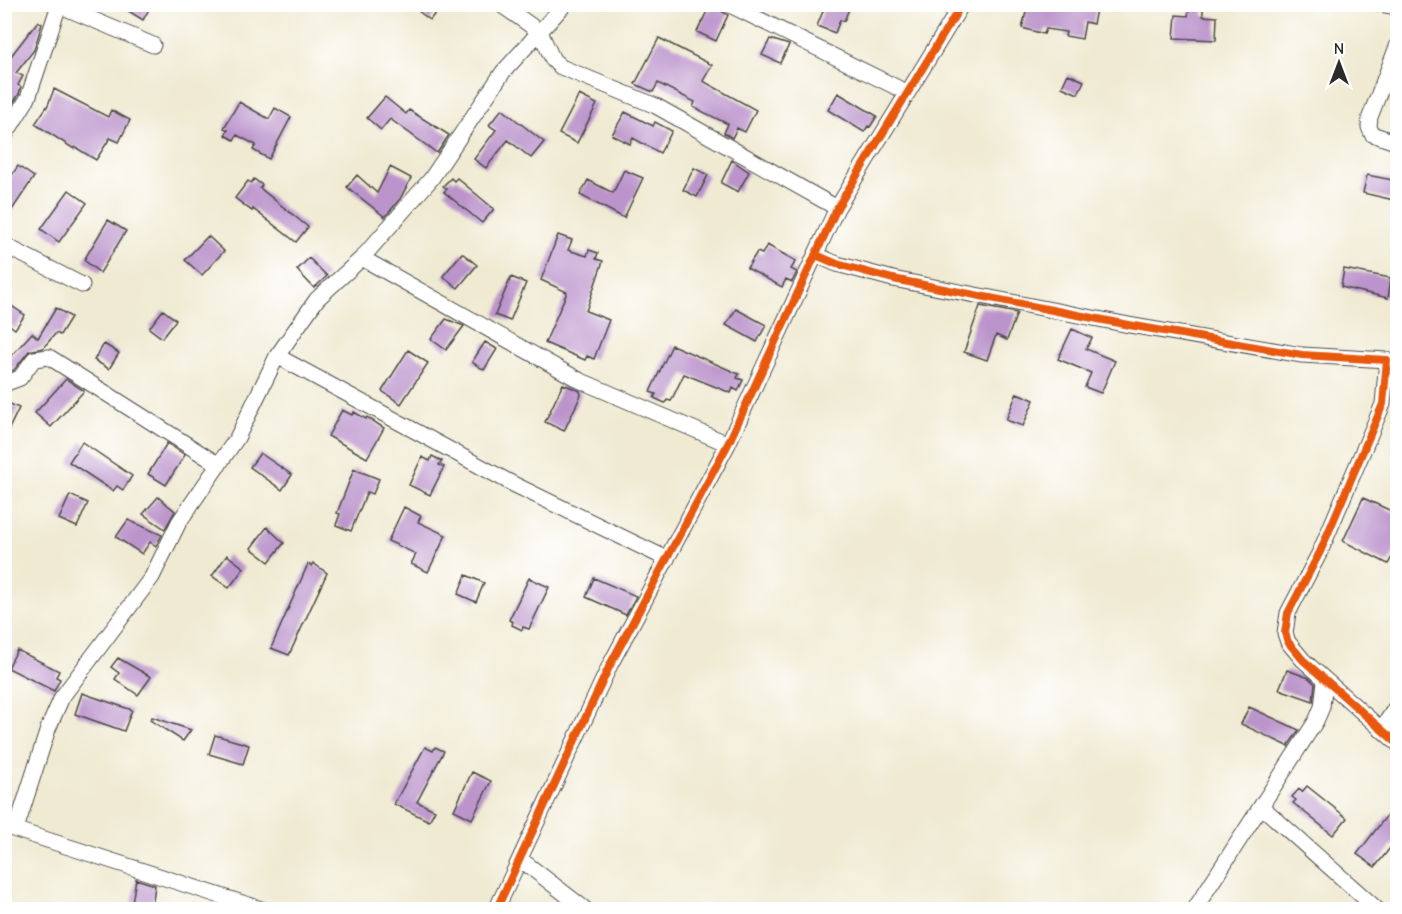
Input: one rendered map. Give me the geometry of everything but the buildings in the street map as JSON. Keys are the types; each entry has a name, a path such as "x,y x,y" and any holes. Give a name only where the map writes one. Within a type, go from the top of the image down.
{"street":[{"path":"500,4 540,32 553,60 561,67 656,106 837,208"},
{"path":"264,909 10,828 62,696 152,577 179,522 237,438 277,356 317,299 362,258 431,179 503,72 566,4"},
{"path":"728,4 906,92"},
{"path":"496,909 610,665 728,444 837,208 962,4"},
{"path":"1380,4 1398,7"},
{"path":"4,136 28,98 58,5 153,45"},
{"path":"1398,44 1370,117 1369,127 1372,134 1398,143"},
{"path":"4,245 81,285"},
{"path":"816,255 837,264 893,279 1118,322 1302,355 1392,361 1383,404 1320,552 1288,613 1286,625 1288,642 1325,681 1398,744"},
{"path":"362,258 579,380 728,444"},
{"path":"277,356 513,484 667,559"},
{"path":"4,384 20,378 34,359 49,357 219,465"},
{"path":"1194,909 1316,722 1322,708 1325,681"},
{"path":"1381,730 1398,704"},
{"path":"1261,806 1378,909"},
{"path":"520,859 586,909"}],"cycle path":[{"path":"496,910 610,665 728,444 837,208 962,4"},
{"path":"816,255 837,264 893,279 1129,325 1302,355 1387,360 1383,404 1320,552 1288,613 1285,633 1288,642 1303,660 1398,744"}]}
